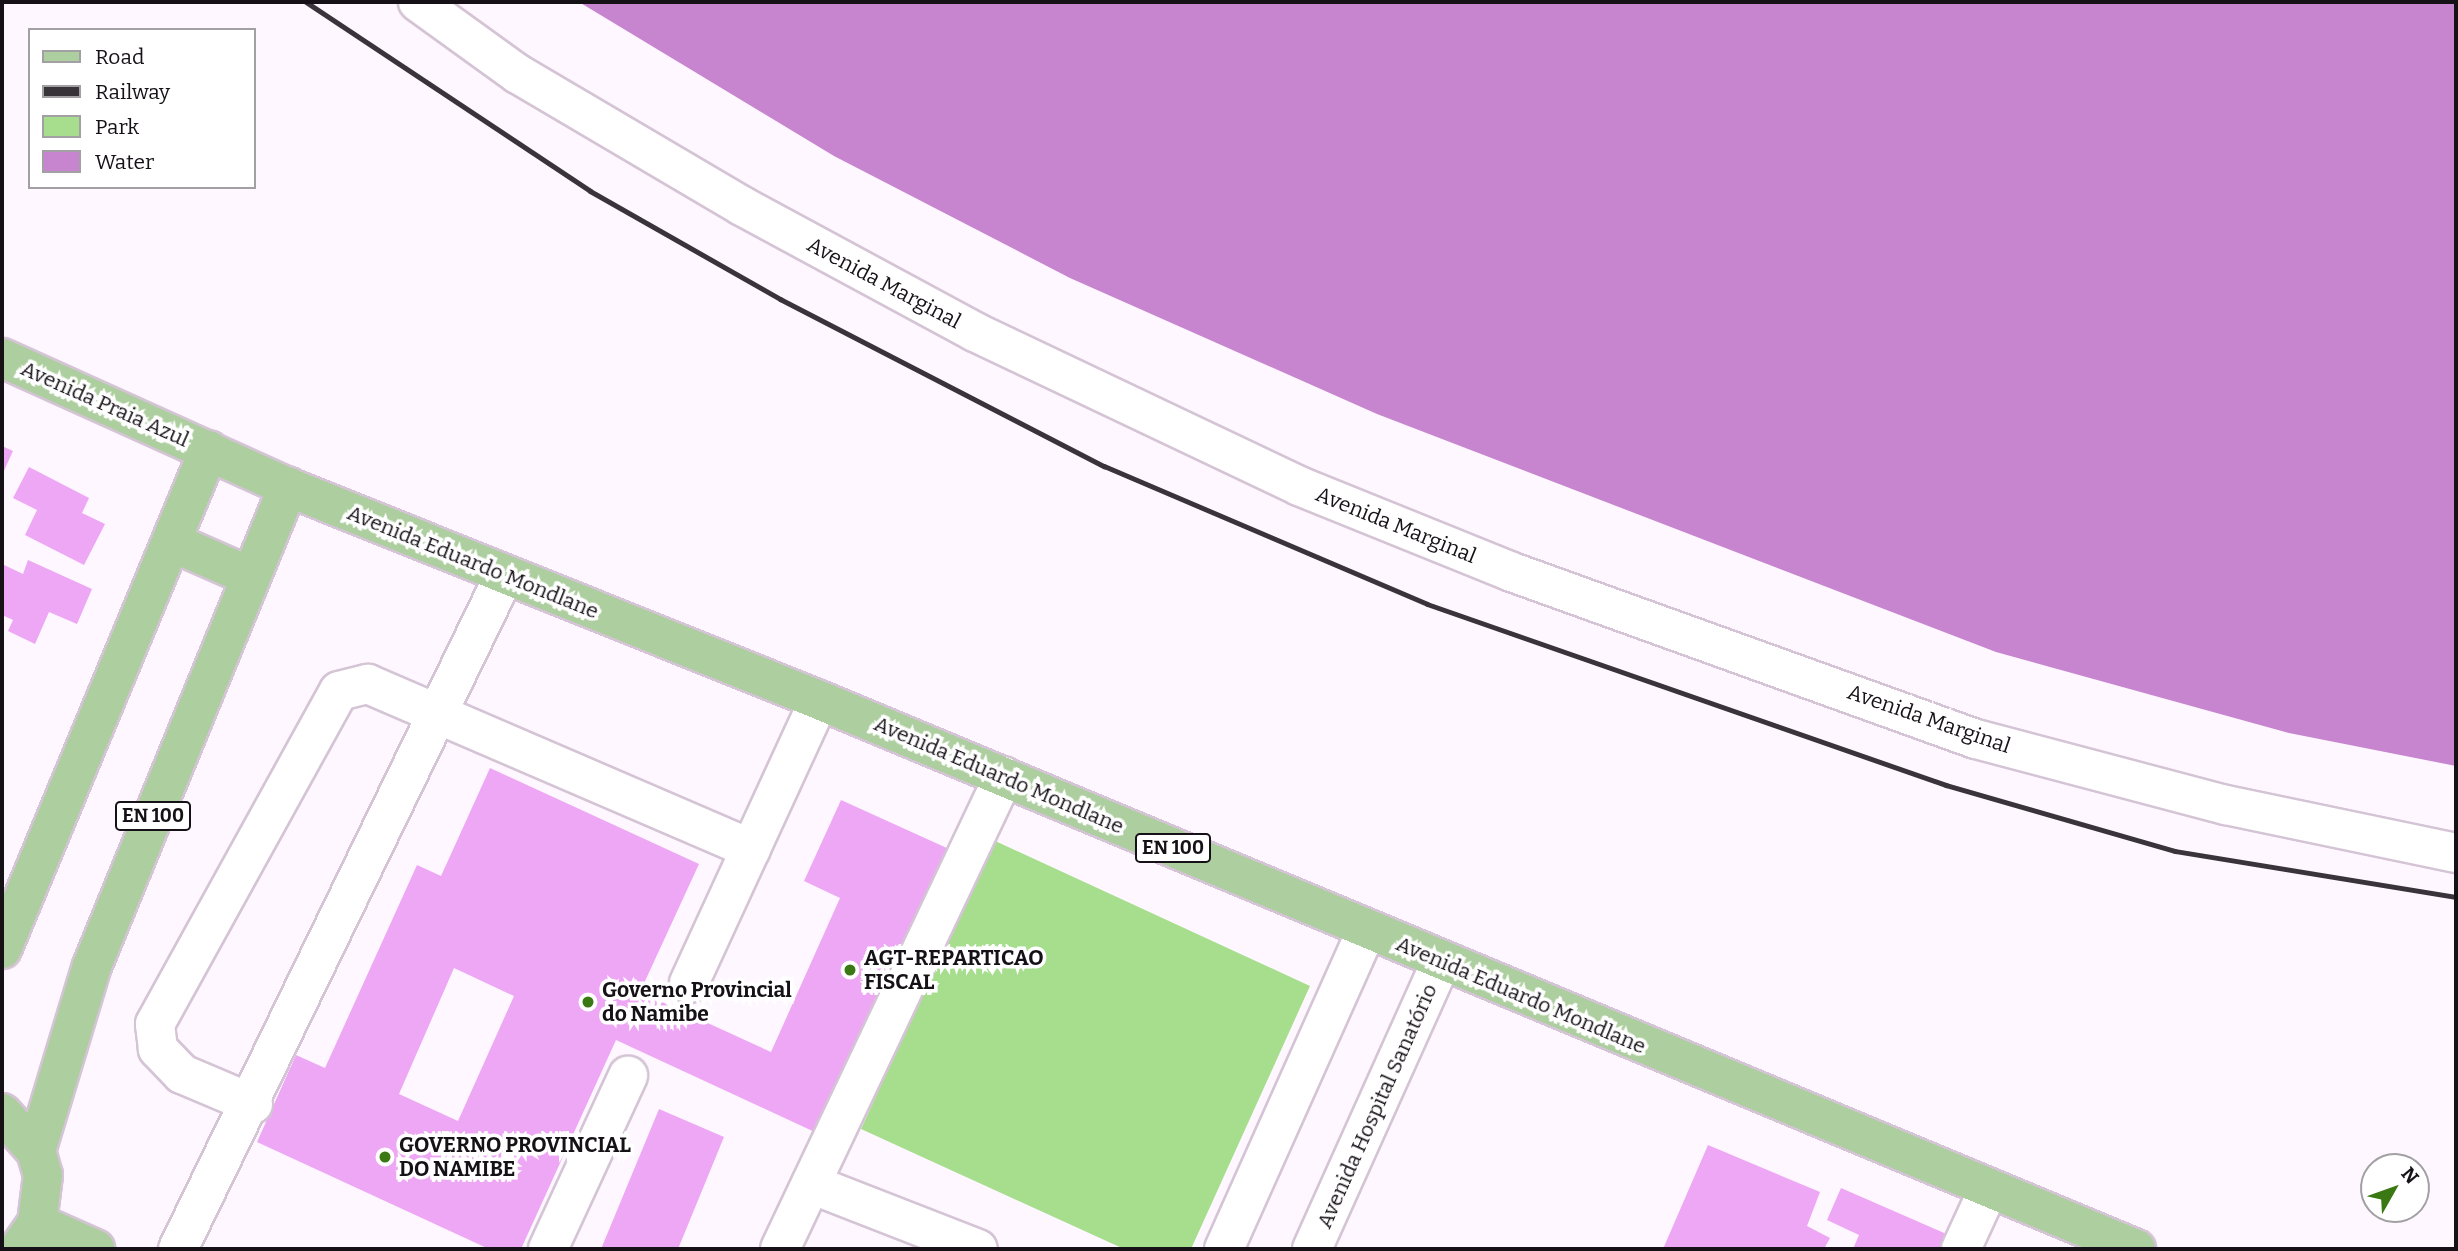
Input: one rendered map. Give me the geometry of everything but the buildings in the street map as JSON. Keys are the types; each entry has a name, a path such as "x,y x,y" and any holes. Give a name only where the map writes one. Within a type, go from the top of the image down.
{"main road":[{"name":"Avenida Praia Azul","path":"2,358 209,450"},
{"name":"Avenida Eduardo Mondlane","path":"209,450 288,487 1004,776 1441,962 2136,1249"},
{"path":"2,949 174,543 209,450"},
{"name":"EN 100","path":"95,1249 28,1236 43,1175 36,1151 92,966 249,576 288,487"},
{"path":"174,543 249,576"},
{"path":"2,1113 36,1151"}],"street":[{"name":"Avenida Marginal","path":"418,2 518,74 742,206 975,332 1299,486 1509,571 1976,738 2226,805 2456,853"},
{"path":"178,1249 253,1104 504,576"},
{"path":"253,1104 182,1074 158,1049 155,1024 339,691 368,684 751,849"},
{"path":"689,983 819,700"},
{"path":"780,1249 1004,776"},
{"path":"1224,1249 1367,930"},
{"name":"Avenida Hospital Sanatório","path":"1312,1249 1441,962"},
{"path":"548,1249 628,1076"},
{"path":"811,1184 978,1249"},
{"path":"1961,1249 1989,1188"}],"green space":[{"path":"993,840 1310,986 1191,1249 1124,1249 861,1129"}],"water":[{"path":"579,2 2456,2 2456,766 2289,733 1996,652 1377,414 1070,278 834,156"}],"railway":[{"path":"306,2 590,191 780,299 1104,466 1427,604 1946,785 2175,851 2456,897"}],"place":[{"name":"AGT-REPARTICAO FISCAL","path":"850,970"},
{"name":"Governo Provincial do Namibe","path":"588,1002"},
{"name":"GOVERNO PROVINCIAL DO NAMIBE","path":"385,1157"}]}
